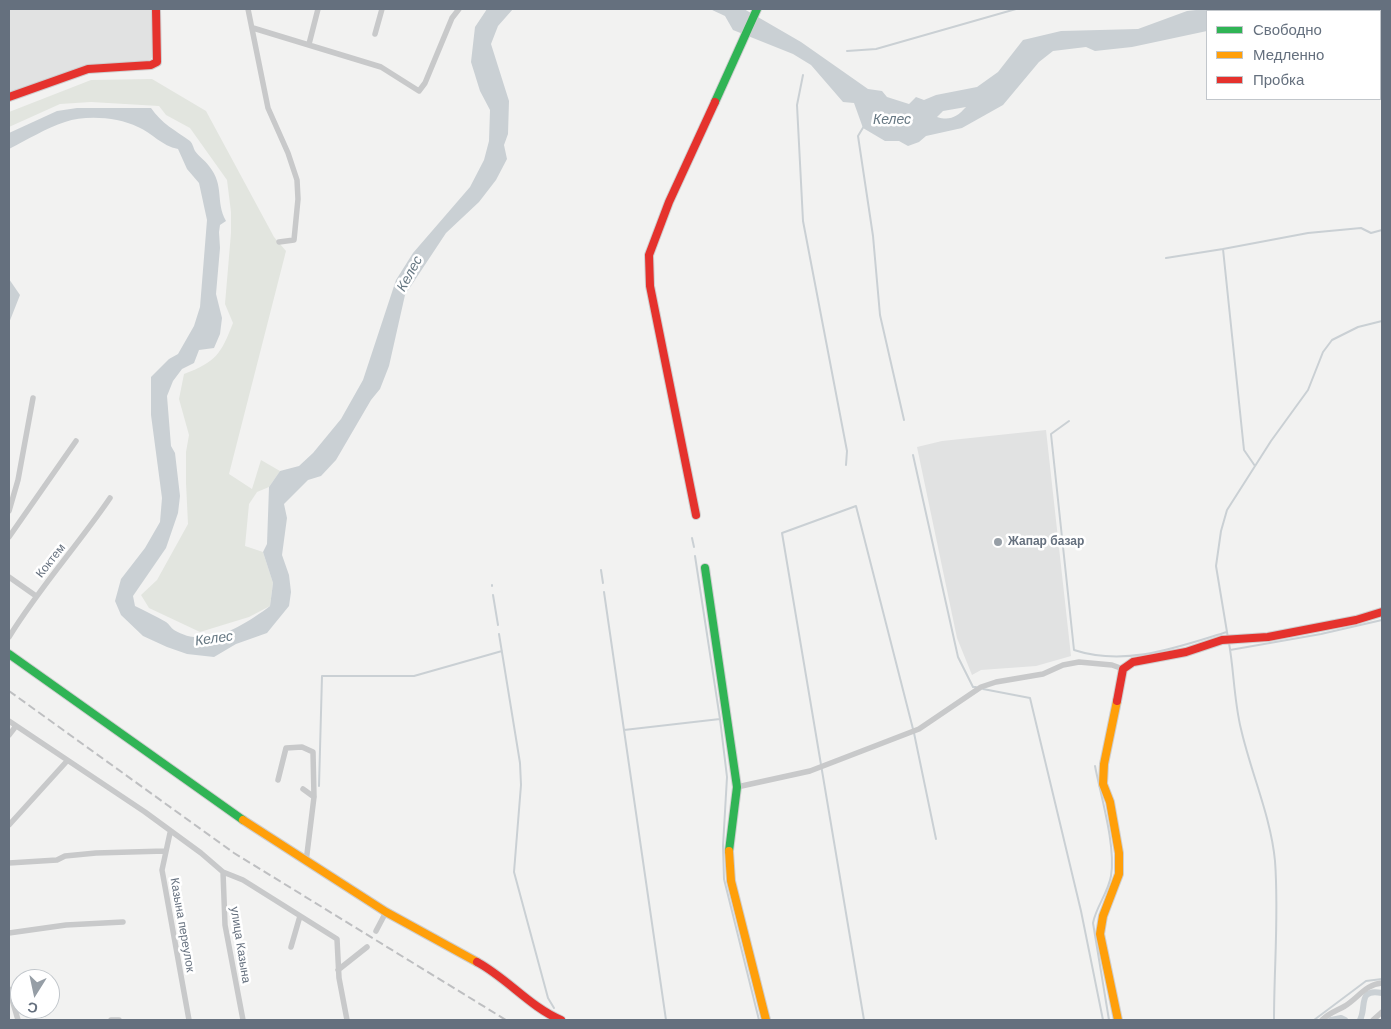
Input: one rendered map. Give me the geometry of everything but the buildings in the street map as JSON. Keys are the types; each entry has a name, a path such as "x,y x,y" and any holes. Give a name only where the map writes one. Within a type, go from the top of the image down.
{"street":[{"path":"9,97 88,69 151,65 157,62 156,9"},
{"path":"248,9 268,108 288,153 297,180 294,240 279,242"},
{"path":"309,44 318,9"},
{"path":"375,34 382,9"},
{"path":"253,28 381,68 419,91 425,83 452,18 459,9"},
{"path":"696,514 650,286 650,255 669,202 757,9"},
{"path":"9,511 20,472 32,398"},
{"path":"9,537 76,441"},
{"name":"Коктем","path":"9,637 36,596 52,579 110,498"},
{"path":"705,568 737,787 729,843 731,881 766,1020"},
{"path":"9,577 36,596"},
{"path":"1118,1020 1100,934 1103,916 1119,874 1119,853 1110,802 1103,784 1104,764 1110,743 1118,685 1123,669 1133,662 1178,654 1222,640 1268,637 1356,620 1382,612"},
{"path":"9,654 197,789 306,862 386,912 490,970 539,1007 561,1020"},
{"path":"737,787 810,771 919,729 982,687 996,682 1043,674 1079,662 1112,664 1123,669"},
{"path":"9,721 145,812 170,833 201,853 222,872 242,880 336,938 338,970 347,1020"},
{"path":"9,735 16,726"},
{"path":"278,780 286,748 302,747 310,749 314,754 314,797 306,862"},
{"path":"9,825 67,761"},
{"path":"303,789 314,797"},
{"name":"Казына переулок","path":"170,833 162,870 189,1020"},
{"path":"9,863 56,860 65,856 96,853 165,850"},
{"name":"улица Казына","path":"222,872 225,925 242,1020"},
{"path":"376,931 386,912"},
{"path":"291,947 300,916"},
{"path":"9,933 66,925 123,922"},
{"path":"338,970 368,946"},
{"path":"1322,1020 1331,1011 1346,1005 1376,984 1382,983"},
{"path":"9,989 18,1020"},
{"path":"1373,1020 1382,1012"},
{"path":"111,1020 120,1020"}],"shaded area":[{"path":"9,9 153,9 154,55 148,62 87,65 9,93"},
{"path":"152,79 206,111 274,237 286,251 229,474 252,489 261,460 280,471 269,487 257,492 249,504 245,546 263,552 273,583 270,606 249,617 200,632 149,608 141,595 157,580 188,524 186,452 189,435 179,399 184,374 195,370 216,356 221,350 233,323 225,304 231,233 231,212 227,180 190,128 166,115 159,106 91,102 60,104 9,127 9,112 91,80"},
{"name":"Жапар базар","path":"1046,430 1071,656 1036,666 981,670 972,675 957,638 917,447 942,441"}],"water":[{"name":"Келес","path":"487,9 513,9 498,26 491,44 509,101 508,134 504,145 507,159 496,180 479,202 446,233 405,295 389,366 380,389 371,400 336,460 321,476 308,480 284,504 287,518 282,555 289,575 291,592 289,606 267,633 236,644 214,657 187,654 143,636 121,615 115,601 121,579 145,548 160,522 162,498 151,415 151,377 169,359 178,354 194,326 200,307 207,220 199,183 187,169 178,149 167,145 138,127 121,121 82,118 65,122 51,127 9,149 9,133 57,111 77,108 151,108 164,122 192,143 195,151 214,173 226,221 220,225 219,232 220,248 216,294 222,318 220,334 214,348 199,350 194,363 182,369 173,381 167,396 171,446 175,453 180,496 178,513 166,548 133,596 135,606 166,622 174,630 186,635 199,637 225,633 249,621 270,606 273,583 263,552 267,544 269,487 280,471 299,466 313,453 341,419 363,380 396,280 413,253 470,187 484,160 489,141 490,110 480,91 471,62 475,27"},
{"name":"Келес","path":"710,9 744,9 801,42 868,89 882,91 887,97 909,104 916,97 924,100 936,95 977,87 998,72 1023,40 1061,31 1138,29 1187,11 1205,9 1286,9 1206,10 1206,31 1132,47 1095,51 1086,47 1053,51 1039,62 1003,105 962,128 926,136 919,142 908,146 899,141 885,141 863,128 854,103 843,102 811,65 793,54 733,30 725,16","holes":["966,107 956,116 950,118 937,117 943,111"]},
{"path":"9,279 20,295 9,323"}],"waterway":[{"path":"847,51 876,49 1016,9"},
{"path":"1056,9 1127,9"},
{"path":"803,75 797,105 803,221 847,451 846,465"},
{"path":"864,126 858,136 873,236 880,315 904,420"},
{"path":"1255,466 1244,450 1223,249 1308,233 1361,228 1371,233 1382,230"},
{"path":"1166,258 1223,249"},
{"path":"1228,638 1216,566 1221,531 1227,510 1271,441 1308,390 1323,352 1332,340 1358,327 1382,321"},
{"path":"1069,421 1051,434 1074,650 1093,655 1132,656 1171,649 1227,632"},
{"path":"913,455 958,657 973,687 976,687"},
{"path":"864,1020 782,533 856,506 913,729"},
{"path":"692,538 694,547"},
{"path":"695,556 720,719"},
{"path":"601,570 603,583"},
{"path":"604,592 666,1020"},
{"path":"493,595 498,625"},
{"path":"1230,650 1321,634 1382,620"},
{"path":"499,634 520,763 521,785 514,872 548,998 554,1008"},
{"path":"1229,643 1235,697 1245,746 1273,844 1276,881 1274,1020"},
{"path":"319,786 322,676 414,676 502,651"},
{"path":"983,689 1030,698 1081,911 1103,1020"},
{"path":"624,730 720,719 727,777 723,846 724,879 759,1020"},
{"path":"914,733 936,839"},
{"path":"1095,766 1110,836 1112,864 1111,876 1093,923 1109,1020"},
{"path":"1314,1020 1366,981 1382,979"},
{"path":"1360,1020 1366,996 1374,992 1382,993"},
{"path":"1331,1020 1341,1018 1345,1020"}],"railway":[{"path":"9,691 234,853 506,1020"}],"traffic: fast":[{"path":"715,102 757,9"},
{"path":"705,568 737,787 729,851"},
{"path":"9,654 243,820"}],"traffic: slow":[{"path":"1117,701 1104,764 1103,784 1110,802 1119,853 1119,874 1103,916 1100,934 1118,1020"},
{"path":"243,820 386,912 477,962"},
{"path":"729,851 731,881 766,1020"}],"traffic: jam":[{"path":"9,97 88,69 151,65 157,62 156,9"},
{"path":"696,515 650,286 649,255 669,202 715,102"},
{"path":"1117,701 1123,669 1133,662 1186,652 1222,640 1268,637 1356,620 1382,612"},
{"path":"477,962 539,1008 561,1020"}],"place":[{"name":"Жапар базар","path":"998,542"}]}
